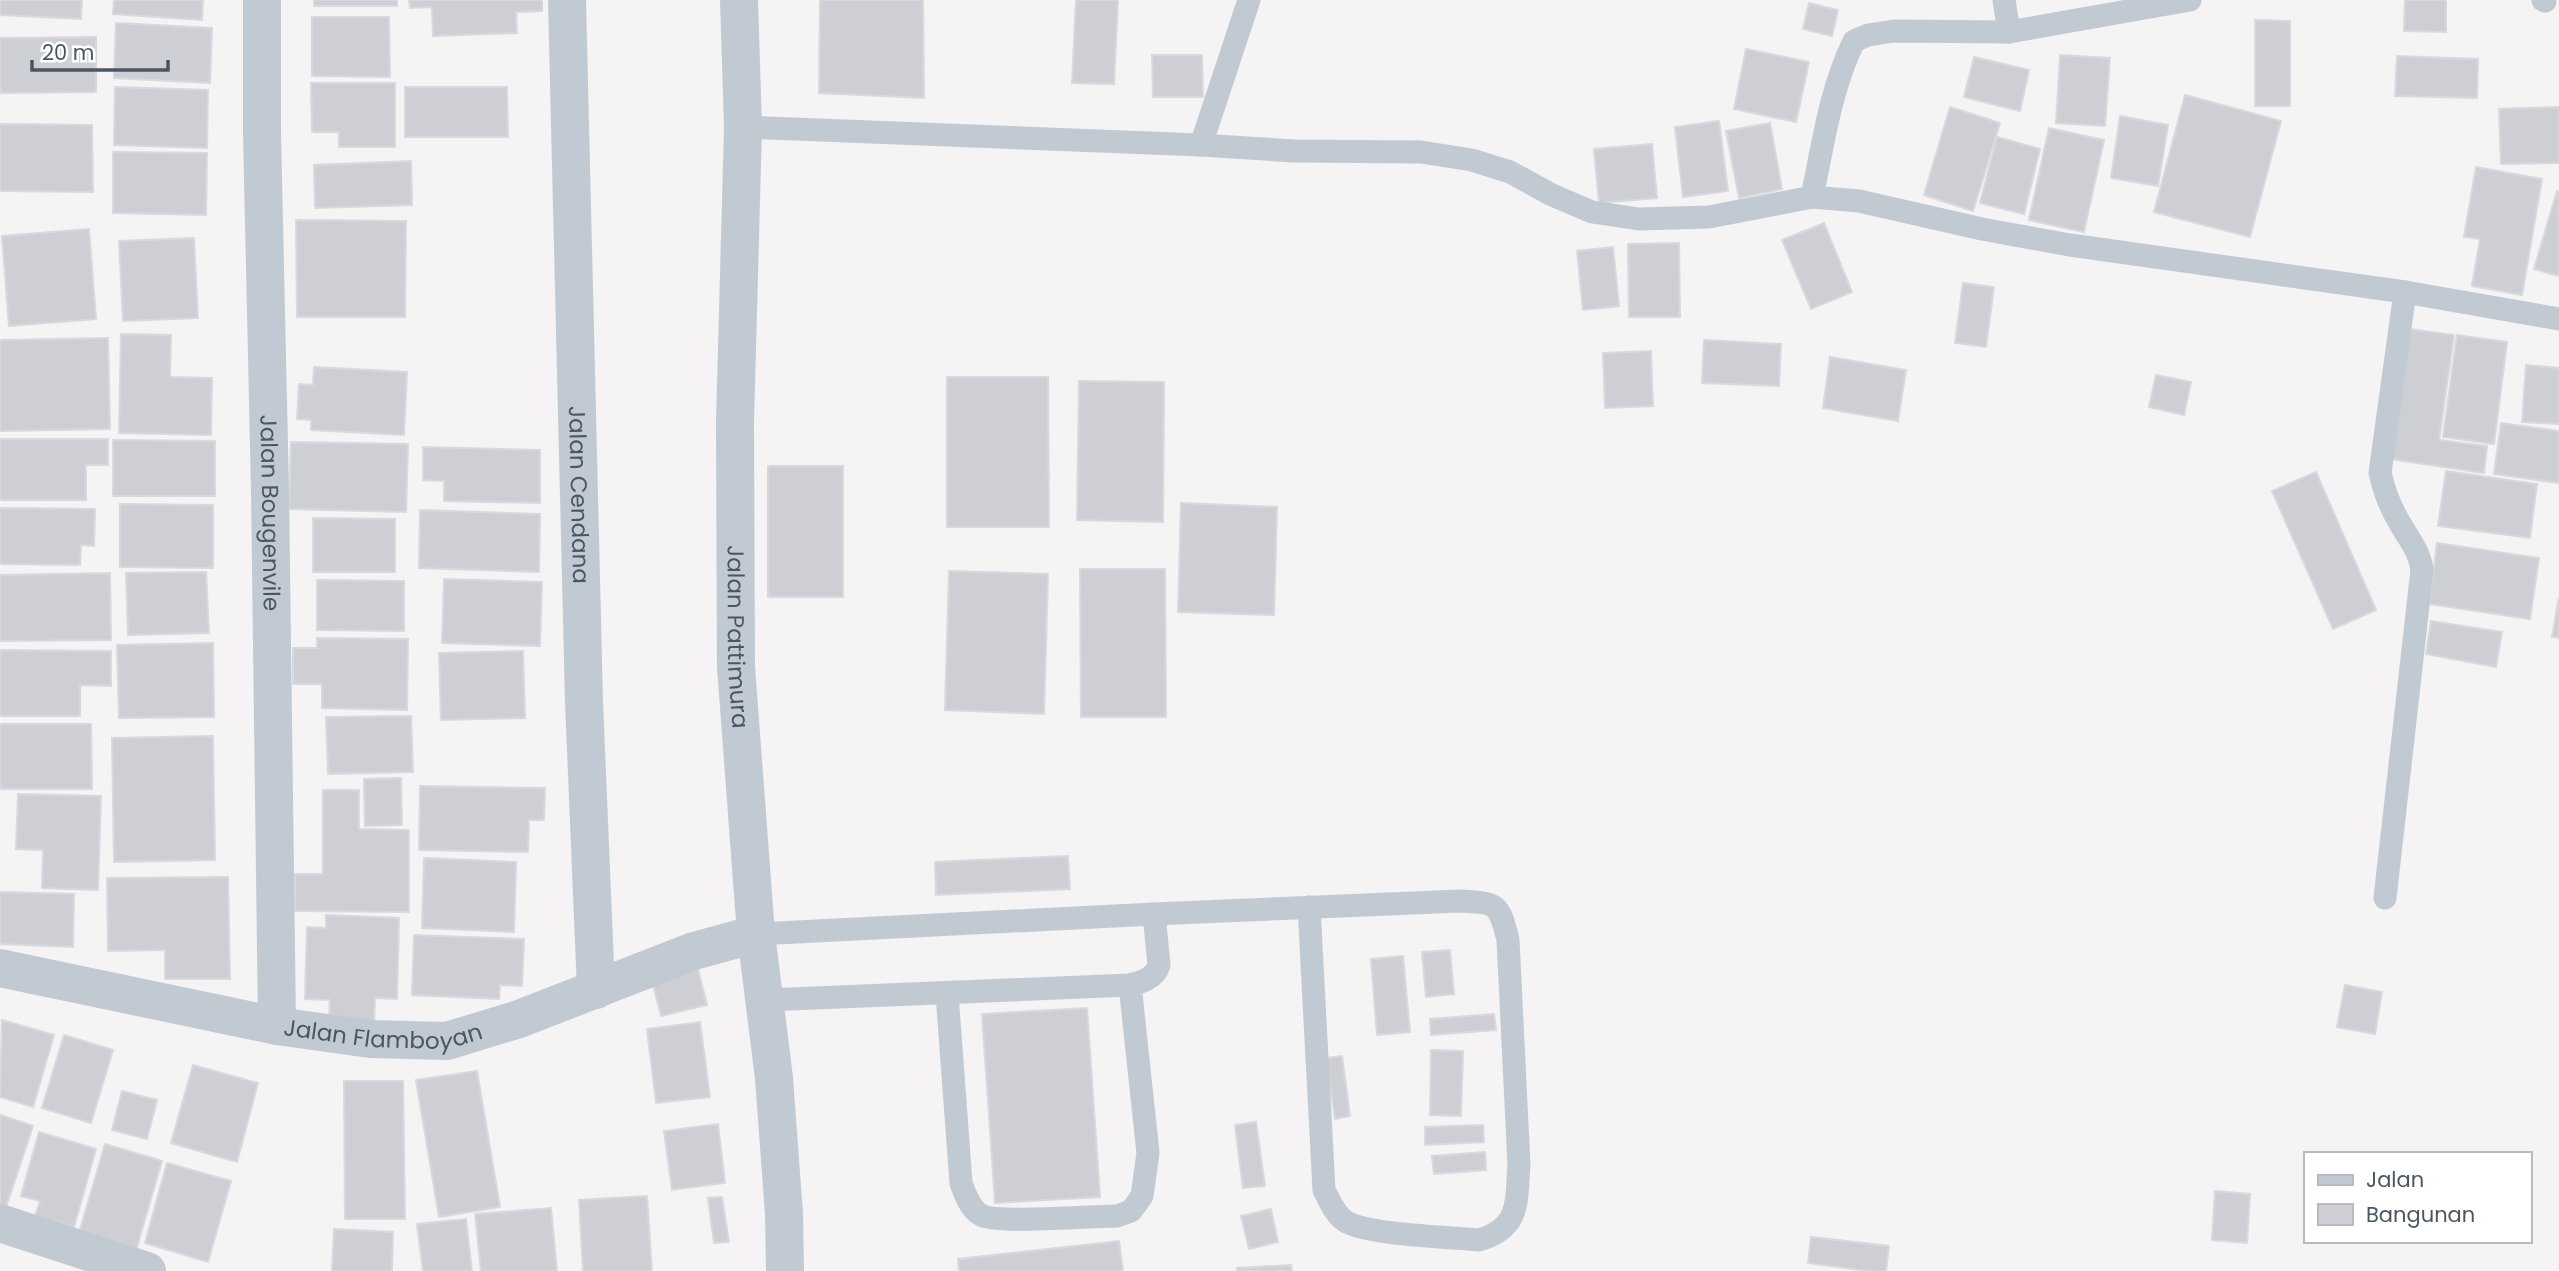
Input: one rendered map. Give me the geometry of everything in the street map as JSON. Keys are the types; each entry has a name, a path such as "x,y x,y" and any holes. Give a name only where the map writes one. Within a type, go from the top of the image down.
{"street":[{"name":"Jalan Bougenvile","path":"262,0 277,1026"},
{"name":"Jalan Cendana","path":"567,0 584,702 596,990"},
{"name":"Jalan Pattimura","path":"739,0 743,127 735,422 736,667 756,934 766,1000 784,1214 785,1271"},
{"name":"Jalan Flamboyan","path":"0,968 277,1026 370,1039 447,1041 519,1019 694,951 756,934"},
{"path":"0,1223 147,1271"}],"lane":[{"path":"1201,145 1249,0"},
{"path":"2004,0 2009,32"},
{"path":"1812,197 1836,87 1854,41 1868,35 1894,31 2009,32 2190,0"},
{"path":"743,127 1294,151 1421,152 1472,160 1510,172 1552,195 1592,212 1639,219 1709,217 1812,197 1859,201 1982,229 2070,245 2405,292 2559,319"},
{"path":"2385,898 2422,570 2420,556 2384,490 2380,473 2405,292"},
{"path":"756,934 1154,914 1309,907 1460,901 1484,902 1495,906 1502,914 1508,940 1519,1165 1517,1199 1512,1219 1495,1235 1479,1240 1365,1229 1346,1221 1334,1209 1324,1189 1309,907"},
{"path":"766,1000 1129,985 1141,982 1157,971 1159,965 1154,914"},
{"path":"947,994 961,1183 969,1202 981,1216 1003,1219 1117,1216 1130,1211 1142,1196 1148,1153 1129,985"}],"building":[{"path":"0,0 82,0 81,19 0,15"},
{"path":"114,0 203,0 202,20 113,14"},
{"path":"314,0 397,0 397,6 314,6"},
{"path":"409,0 542,0 542,11 516,12 517,33 433,36 432,7 410,8"},
{"path":"820,0 923,0 924,98 819,93"},
{"path":"1076,0 1118,0 1114,84 1072,83"},
{"path":"2405,0 2446,0 2446,32 2404,31"},
{"path":"1809,3 1838,10 1832,36 1803,29"},
{"path":"312,17 389,17 390,77 312,76"},
{"path":"2255,20 2290,21 2290,106 2255,106"},
{"path":"116,23 212,28 210,83 114,78"},
{"path":"96,37 96,92 0,93 0,38"},
{"path":"1746,49 1809,62 1796,122 1734,109"},
{"path":"1152,55 1202,55 1203,97 1153,97"},
{"path":"2060,55 2110,58 2105,126 2056,123"},
{"path":"2397,56 2478,59 2477,98 2395,96"},
{"path":"1974,57 2029,70 2020,111 1964,97"},
{"path":"311,83 395,83 395,147 339,147 339,132 312,132"},
{"path":"115,87 208,90 207,148 114,145"},
{"path":"405,87 507,87 508,137 405,137"},
{"path":"2185,95 2281,121 2250,237 2154,212"},
{"path":"1950,107 2000,123 1973,211 1924,195"},
{"path":"2559,107 2559,163 2501,164 2499,109"},
{"path":"2120,116 2168,125 2158,186 2111,178"},
{"path":"1719,121 1728,191 1683,197 1675,127"},
{"path":"1770,123 1782,189 1739,198 1726,131"},
{"path":"0,124 92,125 93,192 0,191"},
{"path":"2049,128 2104,140 2084,232 2029,220"},
{"path":"1997,137 2040,149 2024,214 1980,203"},
{"path":"1652,144 1657,198 1599,203 1594,149"},
{"path":"113,152 207,153 206,215 113,213"},
{"path":"411,161 412,205 315,208 314,165"},
{"path":"2476,167 2542,179 2522,295 2472,286 2480,239 2464,237"},
{"path":"2557,191 2559,192 2559,276 2534,269"},
{"path":"296,220 406,221 405,317 297,317"},
{"path":"1824,223 1852,292 1811,309 1782,240"},
{"path":"89,229 96,319 9,326 2,236"},
{"path":"194,238 198,318 123,321 119,241"},
{"path":"1679,243 1680,317 1629,317 1628,244"},
{"path":"1613,247 1619,306 1583,310 1577,251"},
{"path":"1963,283 1994,287 1986,347 1955,343"},
{"path":"2402,328 2454,335 2439,440 2487,446 2484,473 2383,458"},
{"path":"121,334 171,335 170,377 212,378 211,435 119,433"},
{"path":"2457,335 2507,342 2494,444 2443,437"},
{"path":"108,338 110,429 0,431 0,340"},
{"path":"1704,340 1781,344 1779,386 1702,383"},
{"path":"1651,351 1653,406 1605,408 1603,353"},
{"path":"1830,357 1906,370 1898,421 1823,408"},
{"path":"2526,365 2559,368 2559,424 2522,422"},
{"path":"314,367 407,372 404,435 311,430 311,420 297,419 299,384 313,385"},
{"path":"2156,375 2191,382 2184,415 2149,407"},
{"path":"947,377 1048,377 1049,527 947,527"},
{"path":"1079,381 1164,382 1163,522 1077,520"},
{"path":"2501,423 2559,431 2559,483 2494,474"},
{"path":"0,439 108,439 108,465 86,465 86,500 0,500"},
{"path":"113,440 215,441 215,496 113,496"},
{"path":"291,442 408,444 406,512 289,509"},
{"path":"423,447 540,450 540,503 444,501 444,481 423,480"},
{"path":"768,466 843,466 843,597 768,597"},
{"path":"2446,471 2537,484 2530,538 2438,526"},
{"path":"2316,472 2376,610 2333,629 2272,491"},
{"path":"1181,503 1277,507 1274,615 1178,612"},
{"path":"120,504 213,505 213,568 120,567"},
{"path":"0,508 95,509 94,546 81,545 80,565 0,564"},
{"path":"420,510 540,514 539,572 419,568"},
{"path":"313,518 395,519 395,572 313,572"},
{"path":"2437,543 2539,558 2530,619 2429,604"},
{"path":"1080,569 1165,569 1166,717 1081,717"},
{"path":"949,571 1048,574 1044,714 945,710"},
{"path":"206,572 209,633 128,635 126,573"},
{"path":"110,573 111,640 0,641 0,575"},
{"path":"444,579 542,582 540,646 442,643"},
{"path":"317,580 404,581 404,631 317,630"},
{"path":"2559,597 2559,638 2552,637"},
{"path":"2431,621 2502,632 2496,667 2426,654"},
{"path":"317,638 408,639 407,710 322,708 322,684 293,684 293,648 317,648"},
{"path":"213,643 214,717 119,718 117,645"},
{"path":"0,650 111,651 111,686 80,685 80,716 0,716"},
{"path":"523,651 525,718 441,720 439,653"},
{"path":"411,716 413,772 328,774 326,717"},
{"path":"0,724 91,724 92,789 0,789"},
{"path":"213,736 215,860 114,862 112,738"},
{"path":"401,778 402,825 365,826 364,779"},
{"path":"420,786 545,788 544,820 529,820 528,852 419,850"},
{"path":"323,790 359,790 359,829 409,830 409,912 295,911 295,874 323,874"},
{"path":"18,794 101,796 98,890 42,888 43,850 16,849"},
{"path":"1068,856 1070,889 936,895 935,862"},
{"path":"424,858 516,862 514,932 422,928"},
{"path":"228,877 230,979 165,979 165,950 108,951 107,878"},
{"path":"0,892 74,894 73,947 0,944"},
{"path":"326,915 399,918 397,999 375,998 374,1022 329,1020 330,1000 305,999 307,927 326,928"},
{"path":"414,935 524,939 522,986 500,985 499,999 412,995"},
{"path":"1450,950 1454,994 1426,997 1422,952"},
{"path":"1403,956 1410,1032 1377,1035 1371,959"},
{"path":"697,965 707,1005 661,1016 651,977"},
{"path":"2345,985 2382,992 2375,1034 2337,1027"},
{"path":"1087,1008 1100,1197 995,1203 982,1014"},
{"path":"1494,1014 1496,1030 1431,1035 1430,1019"},
{"path":"2,1020 54,1035 33,1107 0,1097"},
{"path":"700,1022 710,1097 656,1103 647,1029"},
{"path":"64,1035 113,1050 91,1123 42,1108"},
{"path":"1431,1050 1463,1051 1461,1116 1430,1115"},
{"path":"1342,1056 1350,1116 1335,1119 1326,1058"},
{"path":"193,1065 258,1083 237,1162 171,1143"},
{"path":"477,1071 500,1207 439,1217 416,1080"},
{"path":"344,1081 403,1081 405,1219 345,1219"},
{"path":"122,1091 157,1100 147,1139 112,1130"},
{"path":"0,1115 33,1126 6,1207 0,1206"},
{"path":"1256,1122 1265,1186 1243,1188 1235,1125"},
{"path":"718,1124 725,1183 672,1190 664,1131"},
{"path":"1483,1125 1484,1142 1425,1145 1425,1127"},
{"path":"39,1132 96,1149 74,1227 35,1216 40,1201 21,1196"},
{"path":"105,1144 162,1161 134,1257 77,1240"},
{"path":"1485,1152 1486,1170 1434,1174 1432,1156"},
{"path":"167,1163 231,1181 208,1262 145,1243"},
{"path":"2215,1191 2250,1194 2247,1243 2212,1240"},
{"path":"647,1196 652,1271 583,1271 579,1200"},
{"path":"722,1197 729,1242 714,1243 708,1198"},
{"path":"551,1208 557,1271 481,1271 475,1214"},
{"path":"1271,1209 1278,1242 1249,1249 1241,1216"},
{"path":"466,1219 472,1271 423,1271 417,1224"},
{"path":"334,1229 393,1232 392,1271 332,1271"},
{"path":"1811,1237 1889,1246 1886,1271 1808,1263"},
{"path":"1119,1241 1123,1271 959,1271 958,1259"},
{"path":"1291,1265 1292,1271 1238,1271 1237,1268"}]}
